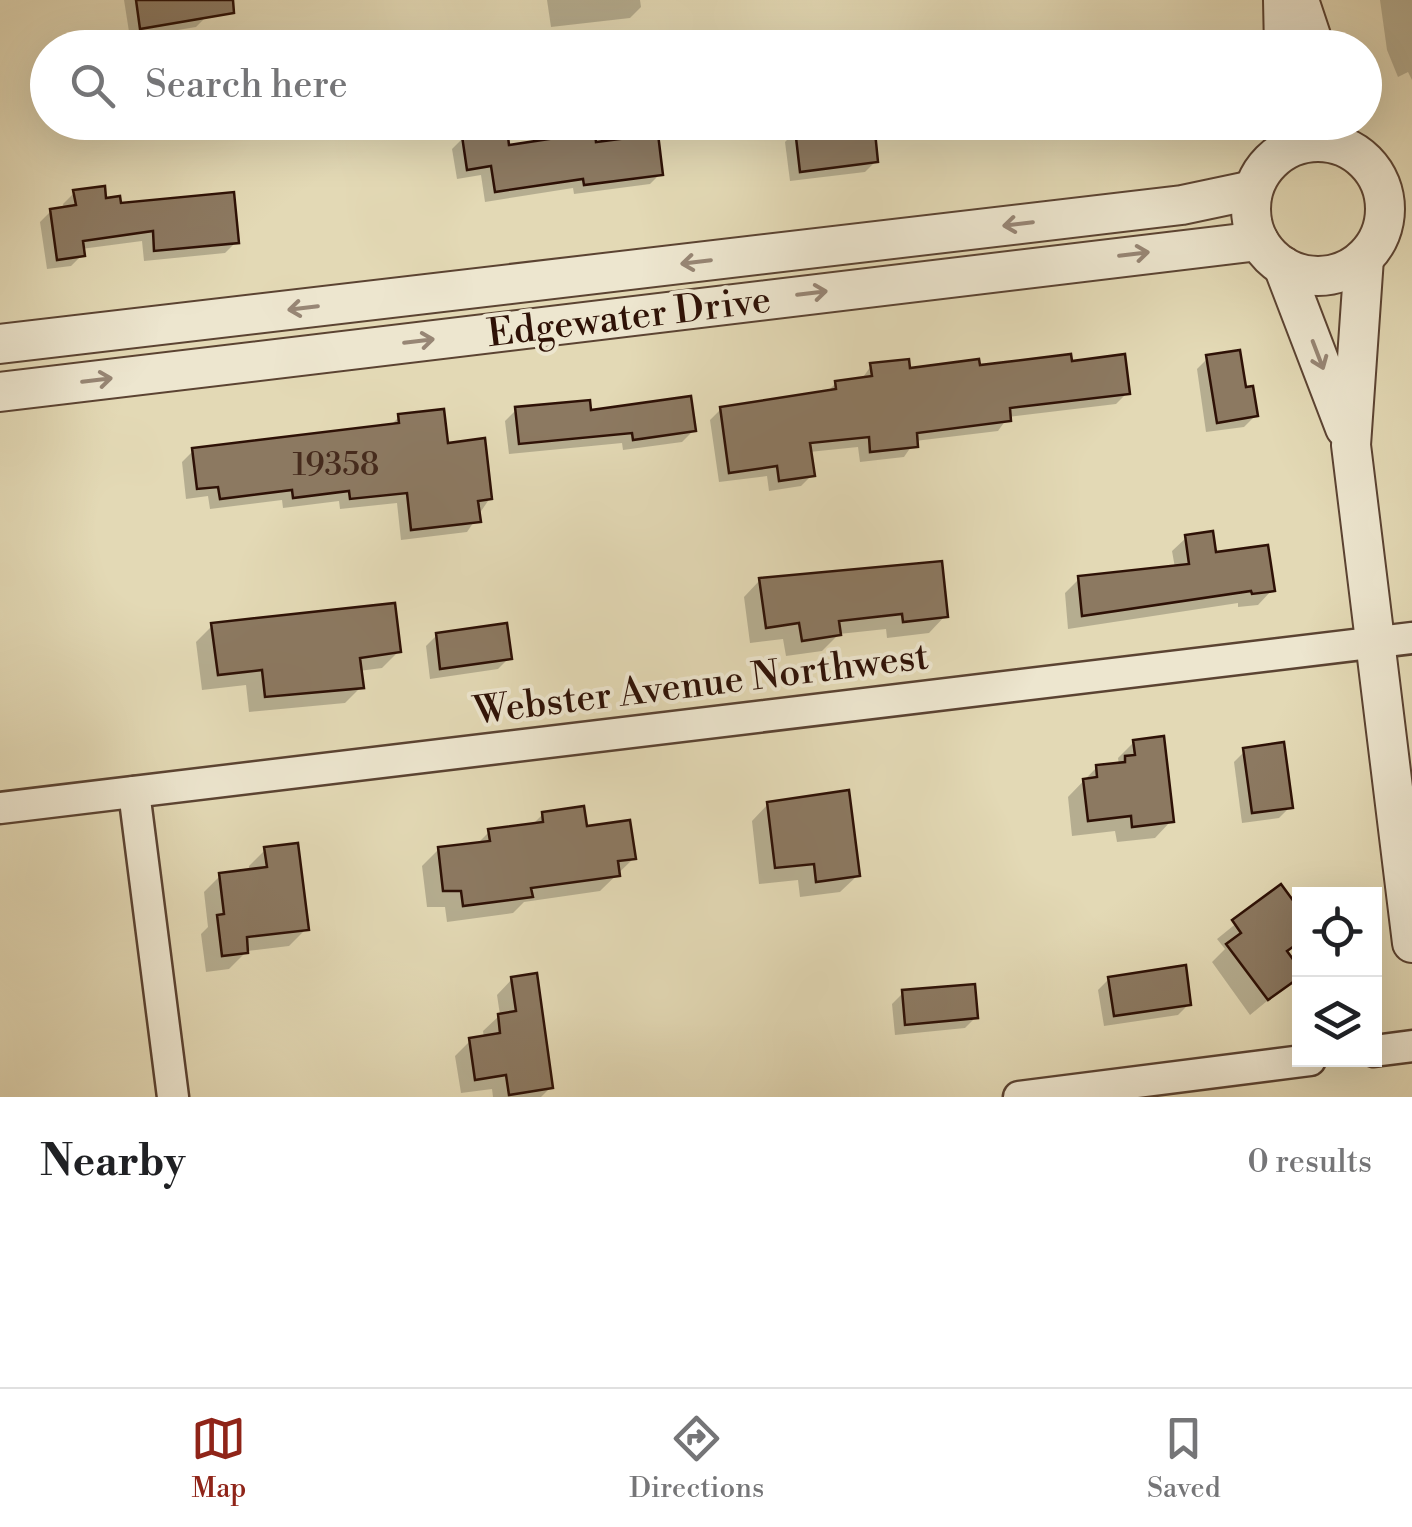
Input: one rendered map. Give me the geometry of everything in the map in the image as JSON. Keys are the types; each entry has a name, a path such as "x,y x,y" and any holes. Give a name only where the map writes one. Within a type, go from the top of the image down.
{"street":[{"path":"1283,0 1284,30"},
{"path":"1299,0 1308,30"},
{"path":"1271,140 1252,224 1271,254 1351,445"},
{"path":"1262,175 1286,150 1320,141 1355,145 1412,170"},
{"path":"1355,145 1378,176 1386,210 1370,251 1351,445 1412,943"},
{"name":"Edgewater Drive","path":"0,344 1182,205 1262,175"},
{"path":"1271,254 1317,276 1351,268 1370,251 1412,231"},
{"name":"Edgewater Drive","path":"0,392 1271,254"},
{"name":"Webster Avenue Northwest","path":"0,808 1412,638"},
{"path":"134,792 174,1097"},
{"path":"1382,1050 1412,1046"},
{"path":"1020,1097 1292,1062"}],"building":[{"path":"136,0 233,0 234,13 140,29"},
{"path":"463,140 508,140 509,145 542,140 659,140 663,175 584,185 583,179 495,192 491,166 467,170"},
{"path":"796,140 876,140 878,162 800,172"},
{"path":"105,186 106,198 120,196 121,203 234,192 239,243 154,251 153,231 83,241 85,256 57,260 50,209 76,205 73,190"},
{"path":"1240,350 1246,387 1253,386 1258,416 1217,423 1206,355"},
{"path":"1071,354 1072,361 1125,354 1130,394 1010,408 1011,421 917,433 918,447 870,452 869,437 810,443 815,476 779,481 777,466 729,473 720,407 836,389 835,381 872,376 870,363 909,359 910,368 979,359 980,365"},
{"path":"691,396 696,431 633,440 632,433 519,444 515,407 590,400 591,410"},
{"path":"444,409 448,443 485,438 492,499 478,501 481,522 411,530 407,493 350,499 349,491 293,498 292,490 220,499 218,487 197,489 192,448 399,423 398,414"},
{"path":"1213,531 1216,552 1268,545 1275,591 1251,591 1082,616 1078,576 1189,564 1185,535"},
{"path":"942,561 948,617 903,622 902,614 839,621 841,635 802,641 799,623 766,628 759,578"},
{"path":"395,603 401,652 360,658 364,688 265,697 262,670 218,675 211,623"},
{"path":"507,623 512,659 440,669 436,633"},
{"path":"1164,736 1174,822 1132,827 1131,816 1088,821 1083,779 1097,777 1096,765 1125,762 1125,756 1135,755 1133,740"},
{"path":"1284,742 1293,808 1252,813 1243,748"},
{"path":"849,790 860,876 816,882 814,864 775,868 767,802"},
{"path":"584,806 587,826 630,820 636,859 618,861 620,876 531,888 533,897 463,906 461,891 443,891 438,847 490,841 488,829 543,822 542,812"},
{"path":"298,843 309,930 247,937 248,953 222,956 217,915 224,914 219,873 267,867 264,847"},
{"path":"1281,884 1292,899 1292,948 1287,951 1292,958 1292,983 1268,1000 1226,944 1241,933 1232,920"},
{"path":"1186,965 1191,1005 1114,1016 1108,977"},
{"path":"537,973 553,1088 509,1095 506,1075 475,1080 469,1038 500,1033 498,1014 516,1011 511,977"},
{"path":"975,984 978,1018 905,1025 902,990"}]}
